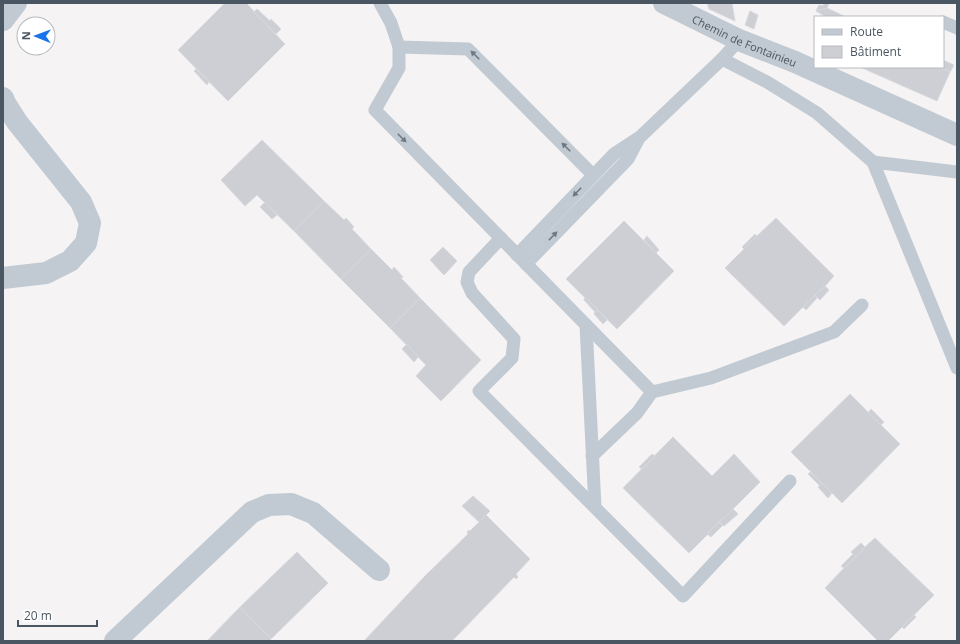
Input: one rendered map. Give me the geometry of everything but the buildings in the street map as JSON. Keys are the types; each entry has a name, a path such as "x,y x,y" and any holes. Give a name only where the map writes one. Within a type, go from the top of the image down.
{"street":[{"path":"3,20 16,3"},
{"name":"Chemin de Fontainieu","path":"672,5 739,40 795,62 957,135"},
{"path":"3,98 17,122 81,202 90,223 86,243 70,261 46,273 3,278"},
{"path":"115,641 252,512 269,505 291,504 313,513 379,570"}],"lane":[{"path":"380,3 391,23 399,47 399,68 375,110 652,392"},
{"path":"944,22 957,28"},
{"path":"521,259 593,175 614,154 640,137 722,59 739,40"},
{"path":"399,47 468,48 593,175"},
{"path":"722,59 767,82 817,113 873,162 957,368"},
{"path":"521,259 628,159 640,137"},
{"path":"873,162 957,172"},
{"path":"501,238 469,272 467,282 472,293 514,339 512,358 479,391 682,596 790,481"},
{"path":"592,456 637,413 652,392 711,378 834,332 862,305"},
{"path":"586,325 594,507"}]}
